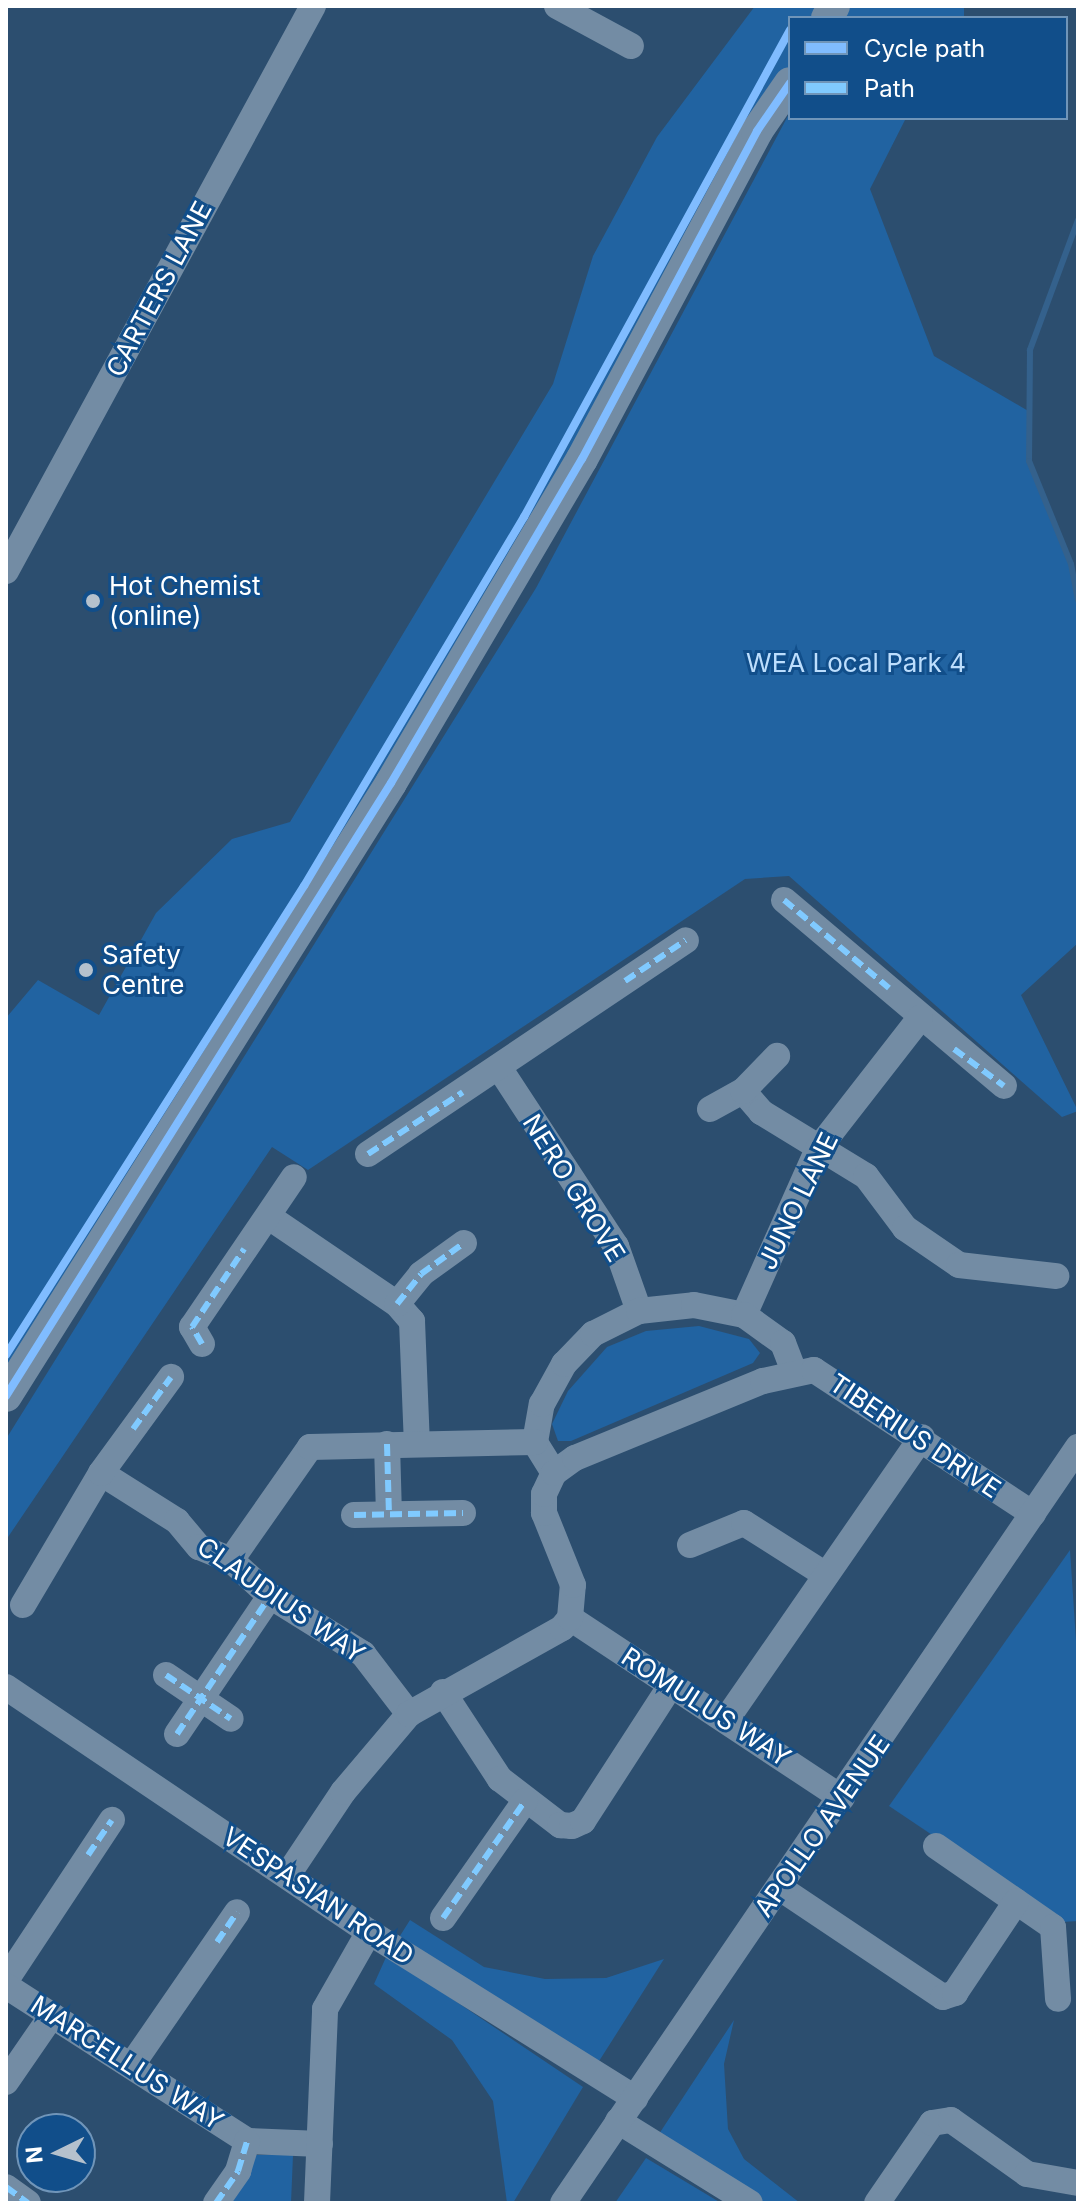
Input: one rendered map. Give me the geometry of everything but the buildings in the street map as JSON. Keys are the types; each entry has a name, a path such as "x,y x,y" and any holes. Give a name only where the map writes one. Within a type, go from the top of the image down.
{"street":[{"name":"CARTERS LANE","path":"6,571 313,6"},
{"path":"557,6 631,46"},
{"path":"6,1396 391,783 582,459 757,131 788,86"},
{"path":"784,900 1004,1086"},
{"path":"368,1154 500,1069 686,940"},
{"name":"JUNO LANE","path":"744,1315 818,1149 920,1018"},
{"path":"710,1109 743,1091 777,1056"},
{"name":"NERO GROVE","path":"500,1069 616,1246 639,1311"},
{"path":"743,1091 761,1112 866,1176 905,1228 959,1265 1056,1276"},
{"path":"202,1344 192,1327 294,1177"},
{"path":"269,1217 397,1304 412,1321 417,1443"},
{"path":"397,1304 421,1274 464,1243"},
{"name":"TIBERIUS DRIVE","path":"535,1442 542,1404 564,1364 593,1334 639,1311 694,1305 744,1315 783,1343 794,1372"},
{"name":"TIBERIUS DRIVE","path":"554,1473 575,1458 794,1372 814,1370 836,1380 1033,1514"},
{"path":"23,1605 101,1473 171,1377"},
{"path":"726,1720 922,1437"},
{"path":"231,1560 310,1447 535,1442 554,1473 544,1494 544,1513 573,1585 570,1618 562,1628 443,1692 409,1714 343,1792 287,1876"},
{"path":"387,1444 389,1514"},
{"name":"APOLLO AVENUE","path":"563,2203 842,1798 1078,1447"},
{"name":"CLAUDIUS WAY","path":"101,1473 177,1521 199,1547 231,1560 270,1596 363,1654 409,1714"},
{"path":"354,1515 463,1513"},
{"path":"690,1545 744,1523 826,1575"},
{"path":"177,1734 270,1596"},
{"name":"ROMULUS WAY","path":"570,1618 842,1798"},
{"path":"166,1675 231,1719"},
{"path":"443,1692 500,1779 560,1825 583,1821 671,1685"},
{"name":"VESPASIAN ROAD","path":"6,1687 369,1932 635,2098"},
{"path":"443,1918 525,1801"},
{"path":"6,1983 112,1820"},
{"path":"936,1846 1053,1927 1058,1999"},
{"path":"780,1888 943,1997 955,1993 1016,1902"},
{"path":"133,2063 237,1912"},
{"path":"317,2203 325,2009 369,1932"},
{"name":"MARCELLUS WAY","path":"6,1983 52,2015 133,2063 247,2141 320,2144"},
{"path":"6,2082 52,2015"},
{"path":"877,2203 932,2123 951,2120 1027,2174 1078,2183"},
{"path":"618,2121 750,2203"},
{"name":"MARCELLUS WAY","path":"216,2203 238,2171 247,2141"},
{"path":"6,2187 28,2203"}],"green space":[{"path":"755,6 826,6 820,16 788,16 788,75 582,459 6,1396 6,1355 27,1323 6,1351 6,1018 38,980 99,1015 156,913 232,839 290,822 553,384 593,256 657,137"},
{"path":"847,6 964,6 964,16 847,16"},
{"name":"WEA Local Park 4","path":"788,116 788,120 905,120 870,189 934,356 1030,412 1029,461 1071,564 1078,608 1078,943 1021,995 1078,1111 1062,1117 789,876 745,879 308,1170 272,1147 6,1540 6,1439 536,588"},
{"path":"699,1326 749,1339 760,1353 753,1363 571,1441 558,1441 552,1424 568,1391 607,1347 646,1331"},
{"path":"1070,1550 1078,1671 1078,1921 1062,1922 889,1806"},
{"path":"410,1920 484,1967 545,1979 606,1978 664,1959 594,2069 398,1939"},
{"path":"387,1955 583,2087 513,2203 507,2203 493,2101 452,2040 374,1984"},
{"path":"734,2020 724,2064 728,2129 744,2159 800,2203 760,2203 657,2137"},
{"path":"251,2155 293,2155 291,2203 228,2203"},
{"path":"646,2158 721,2203 615,2203"}],"waterway":[{"path":"1078,220 1030,350 1029,461 1071,564 1078,600"}],"marked path":[{"path":"784,900 889,988"},
{"path":"625,981 686,940"},
{"path":"954,1049 1004,1086"},
{"path":"368,1154 463,1092"},
{"path":"397,1304 421,1274 464,1243"},
{"path":"202,1344 192,1327 244,1249"},
{"path":"133,1429 171,1377"},
{"path":"387,1444 389,1514"},
{"path":"354,1515 463,1513"},
{"path":"177,1734 270,1596"},
{"path":"166,1675 231,1719"},
{"path":"443,1918 525,1801"},
{"path":"88,1855 112,1820"},
{"path":"217,1942 237,1912"},
{"path":"216,2203 238,2171 247,2141"},
{"path":"6,2187 28,2203"}],"cycle path":[{"path":"6,1355 304,886 524,517 788,34"},
{"path":"6,1396 391,783 582,459 757,131 788,86"}],"place":[{"name":"Hot Chemist (online)","path":"93,601"},
{"name":"Safety Centre","path":"86,970"}]}
